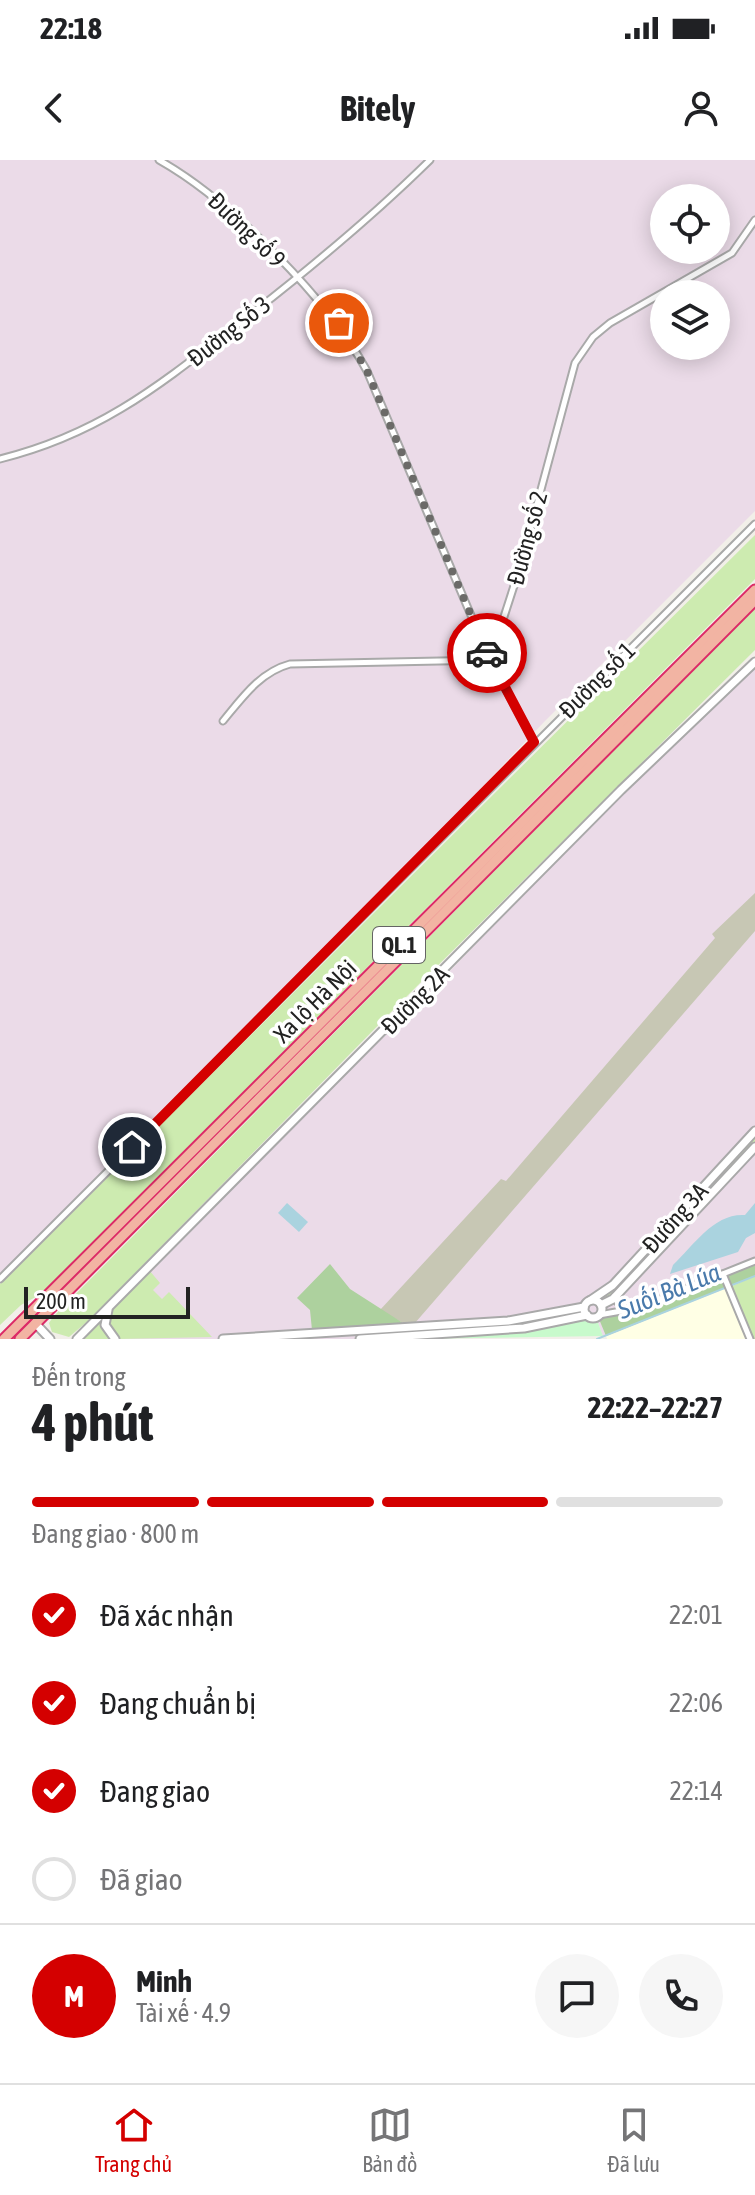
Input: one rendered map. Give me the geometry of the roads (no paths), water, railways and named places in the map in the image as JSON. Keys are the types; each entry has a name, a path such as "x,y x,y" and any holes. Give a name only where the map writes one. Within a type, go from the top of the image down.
{"highway":[{"name":"Xa lộ Hà Nội","path":"4,1339 755,590"},
{"name":"Xa lộ Hà Nội","path":"20,1339 755,600"}],"street":[{"name":"Đường số 9","path":"159,160 208,192 339,323 367,371 490,660 534,742"},
{"name":"Đường Số 3","path":"0,459 74,435 119,413 297,279 347,238 430,160"},
{"name":"Đường số 2","path":"490,660 521,564 575,363 593,337 610,323 732,253 755,220"},
{"name":"Đường số 1","path":"0,1279 755,524"},
{"path":"223,721 253,685 268,673 290,664 490,660"},
{"name":"Đường 2A","path":"77,1339 621,790 755,662"},
{"name":"Đường 3A","path":"585,1311 591,1300 613,1285 755,1131"},
{"name":"Đường 3A","path":"601,1305 615,1297 755,1147"},
{"path":"223,1339 538,1318 585,1311 599,1315 643,1306 724,1277 755,1261"},
{"path":"724,1277 750,1339"},
{"path":"615,1297 624,1309"},
{"path":"591,1300 601,1305 599,1315"},
{"path":"111,1304 104,1322 115,1339"},
{"path":"360,1339 524,1328 585,1311"},
{"path":"32,1327 36,1339"},
{"path":"32,1327 50,1339"},
{"path":"385,1327 386,1337"}],"water":[{"path":"287,1203 308,1222 299,1232 278,1213"},
{"path":"755,1203 755,1233 746,1238 738,1252 670,1274 673,1265 705,1232 724,1219 745,1215"}],"waterway":[{"name":"Suối Bà Lúa","path":"597,1339 755,1276"}]}
